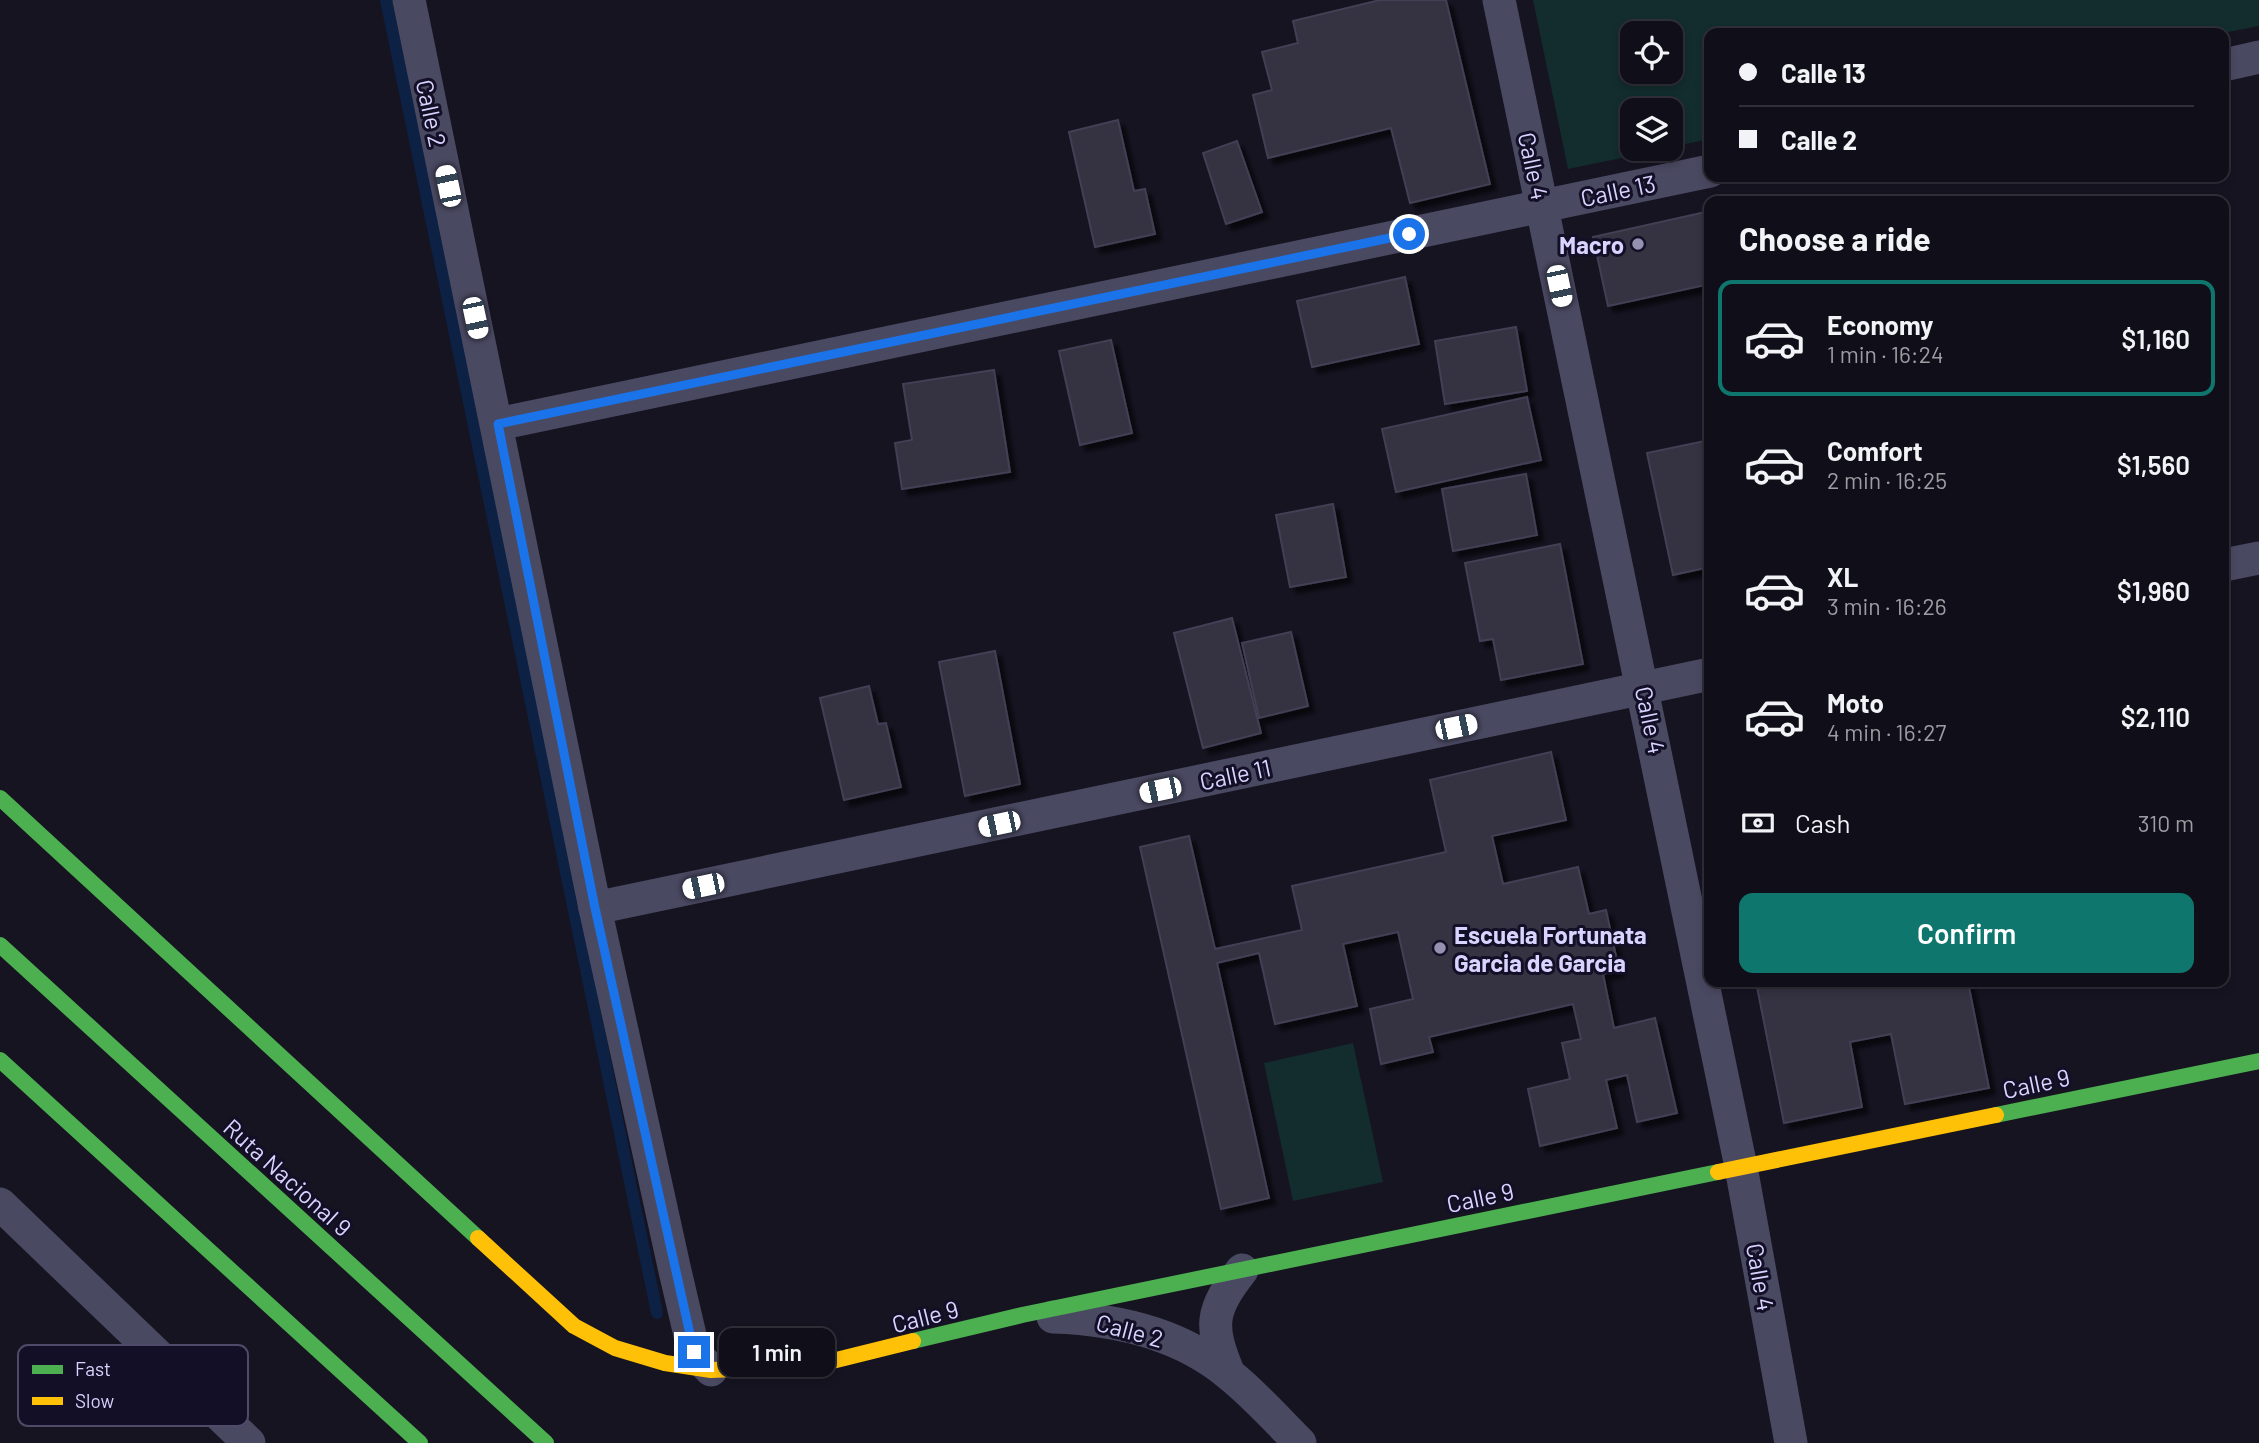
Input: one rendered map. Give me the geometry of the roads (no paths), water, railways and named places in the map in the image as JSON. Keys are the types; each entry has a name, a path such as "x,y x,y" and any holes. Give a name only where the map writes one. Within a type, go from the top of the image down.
{"main road":[{"name":"Calle 9","path":"0,798 574,1326 615,1348 665,1363 711,1370 812,1366 1022,1315 2259,1061"},
{"name":"Ruta Nacional 9","path":"0,945 546,1443"},
{"path":"0,1060 420,1443"}],"street":[{"name":"Calle 2","path":"409,0 498,424 595,908 694,1352 711,1370"},
{"name":"Calle 4","path":"1499,0 1704,984"},
{"path":"2229,64 2259,58"},
{"name":"Calle 13","path":"498,424 1704,172"},
{"path":"2229,564 2259,558"},
{"name":"Calle 11","path":"595,908 1704,675"},
{"name":"Calle 4","path":"1705,987 1741,1167 1791,1443"},
{"path":"0,1204 147,1345"},
{"name":"Calle 2","path":"1229,1374 1217,1344 1216,1318 1219,1299 1241,1270"},
{"name":"Calle 2","path":"1022,1315 1097,1319 1143,1328 1185,1346 1229,1374 1300,1443"},
{"path":"231,1426 249,1443"}],"waterway":[{"path":"386,0 657,1313"}],"place":[{"name":"Macro","path":"1638,244"},
{"name":"Escuela Fortunata Garcia de Garcia","path":"1440,948"}]}
